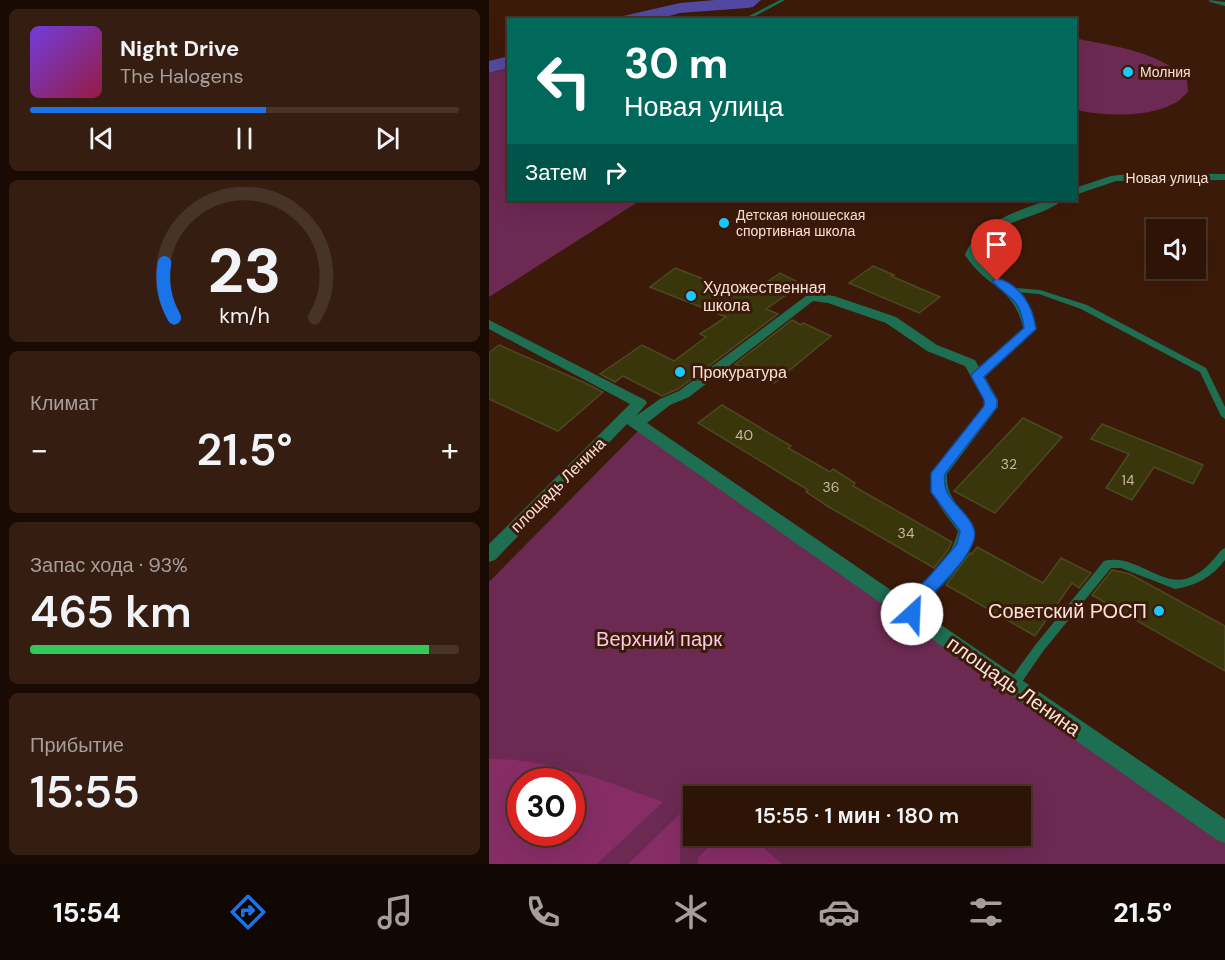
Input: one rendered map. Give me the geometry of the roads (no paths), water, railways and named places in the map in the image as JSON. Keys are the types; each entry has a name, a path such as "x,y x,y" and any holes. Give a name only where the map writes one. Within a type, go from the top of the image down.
{"street":[{"path":"1213,0 1225,4"},
{"name":"Новая улица","path":"1077,191 1115,178 1225,177"},
{"path":"978,376 1031,329 1020,297 978,268 971,255 976,242 1006,220 1054,201"},
{"path":"631,420 684,394 810,297 830,299 891,320 932,348 970,363 991,400 991,407 939,473 937,482 938,492 967,530 967,540 964,548 934,582 905,610"},
{"path":"489,324 640,404 631,420"},
{"name":"площадь Ленина","path":"489,555 631,420 1225,832"}],"lane":[{"path":"747,18 783,0"},
{"path":"1008,289 1040,292 1084,307 1203,370 1225,416"},
{"path":"1013,685 1040,647 1108,564 1122,564 1175,585 1184,585 1198,581 1225,552"}],"waterway":[{"path":"638,18 680,8 747,3 752,0"},
{"path":"489,67 507,62"}],"place":[{"name":"Молния","path":"1128,72"},
{"name":"Детская юношеская спортивная школа","path":"724,223"},
{"name":"Художественная школа","path":"691,296"},
{"name":"Прокуратура","path":"680,372"},
{"name":"Советский РОСП","path":"1159,611"}],"park label":[{"name":"Верхний парк","path":"659,639"}]}
